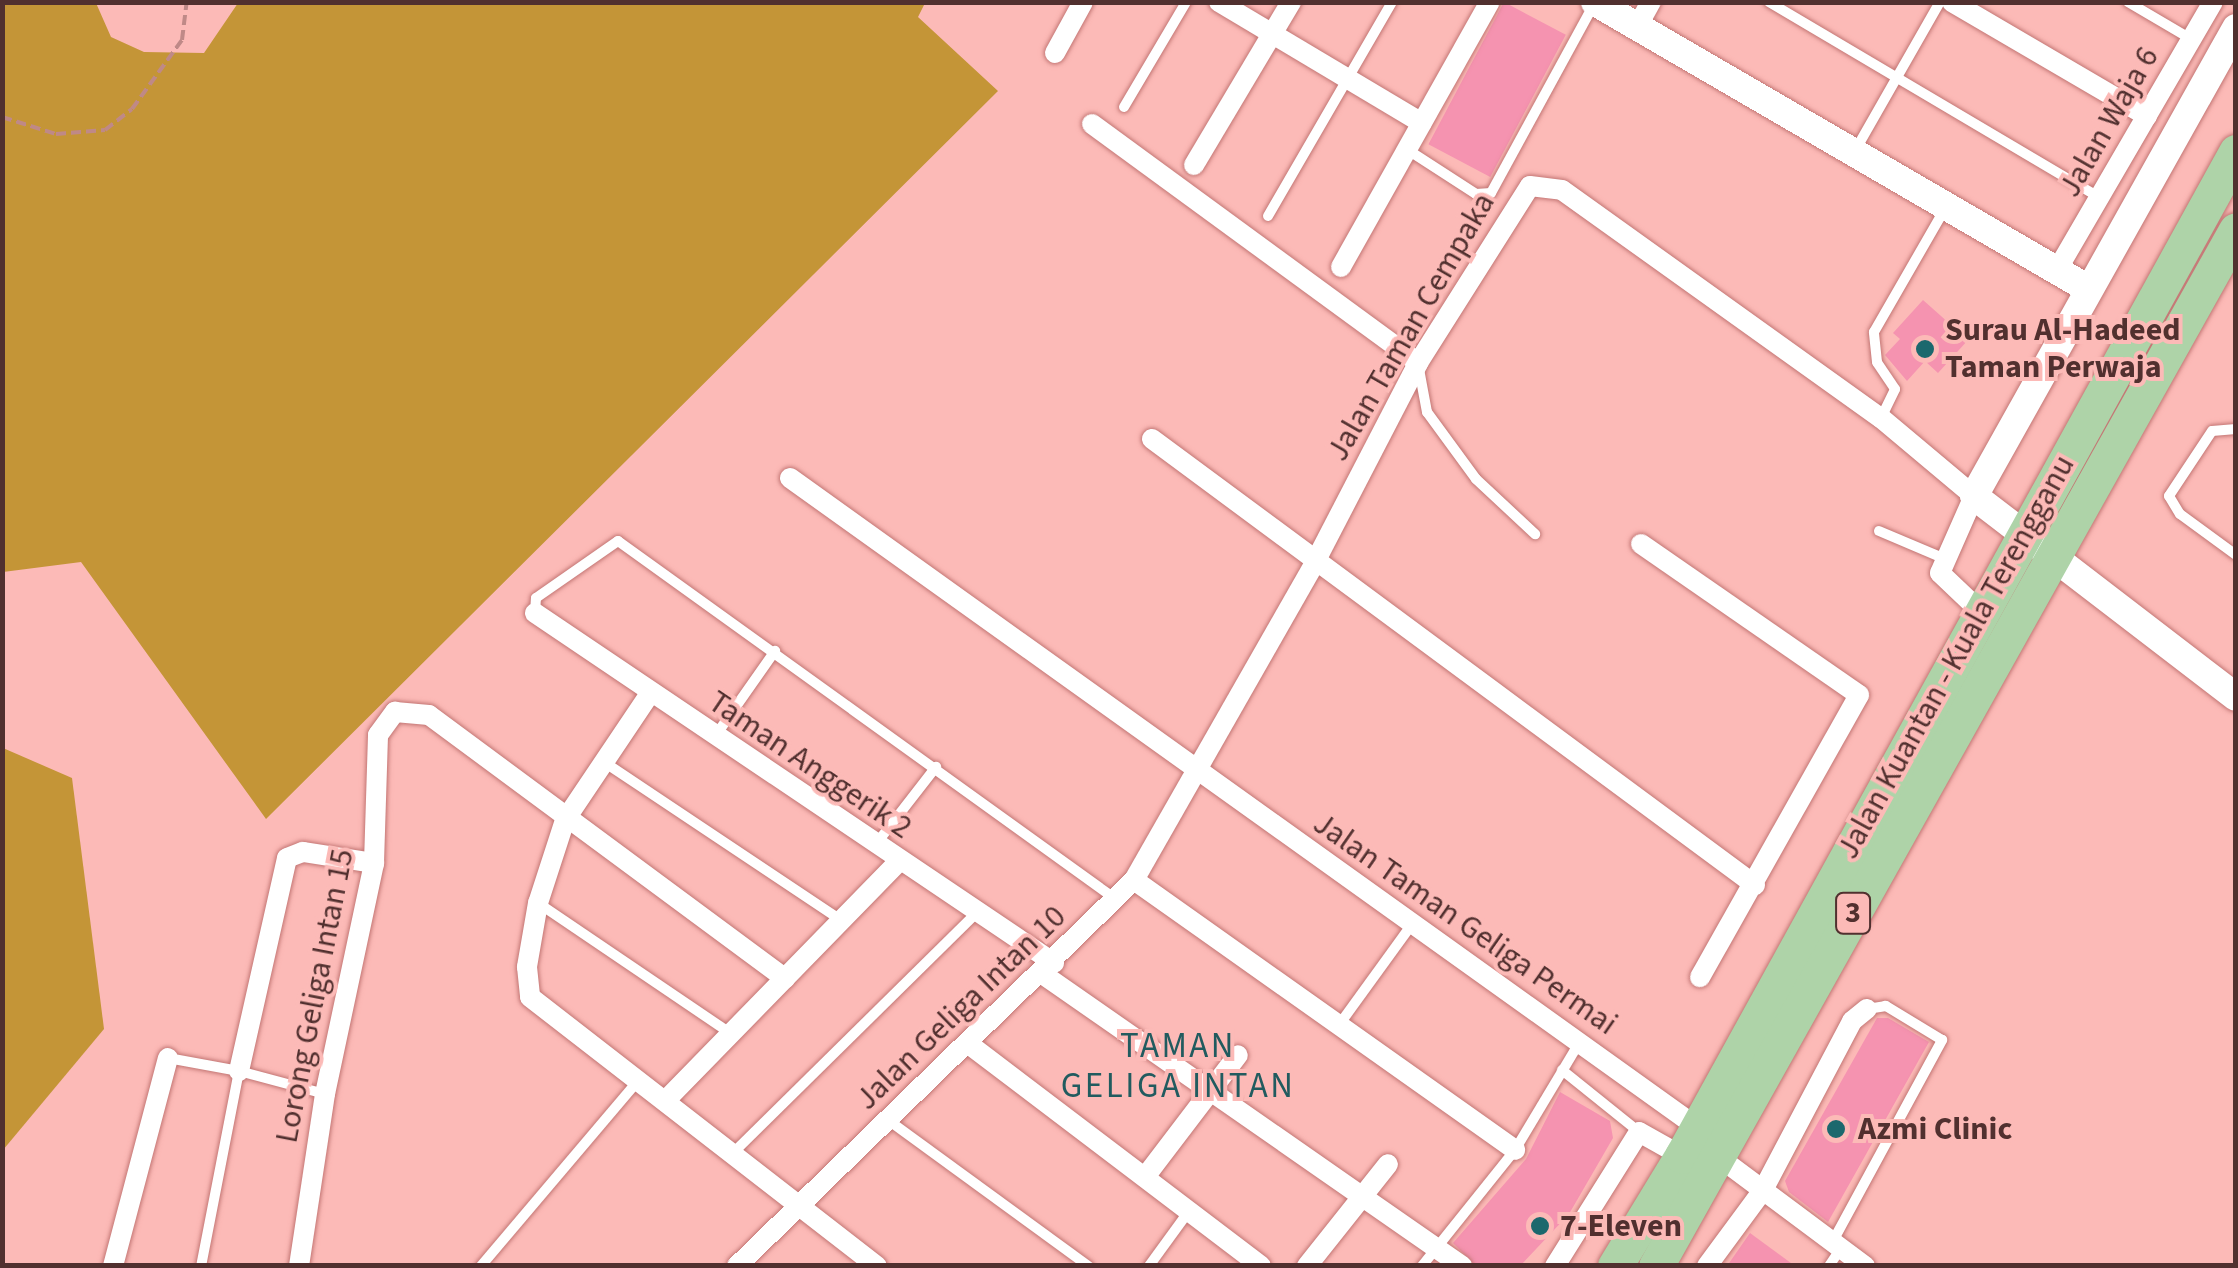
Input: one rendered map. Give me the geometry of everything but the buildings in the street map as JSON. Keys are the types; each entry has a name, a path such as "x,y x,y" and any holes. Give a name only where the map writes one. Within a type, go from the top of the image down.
{"highway":[{"name":"Jalan Kuantan - Kuala Terengganu","path":"1616,1266 1690,1142 1978,610 2236,152"},
{"name":"Jalan Kuantan - Kuala Terengganu","path":"1656,1266 1720,1158 2236,230"}],"street":[{"path":"1056,53 1084,2"},
{"path":"1219,2 1422,122"},
{"path":"1194,165 1292,2"},
{"path":"1341,268 1490,2"},
{"path":"1595,2 2087,288"},
{"path":"1637,27 1652,2"},
{"path":"1952,2 2148,116"},
{"name":"Jalan Waja 6","path":"2057,270 2212,2"},
{"path":"1978,610 1946,584 1943,558 2087,288 2236,28"},
{"path":"1092,124 1418,363"},
{"name":"Jalan Taman Cempaka","path":"1198,771 1314,564 1418,363 1522,193 1549,183 1881,418 1974,496"},
{"path":"1152,439 1314,564 1755,886"},
{"name":"Jalan Taman Geliga Permai","path":"790,478 1579,1042 1690,1142"},
{"path":"1974,496 2050,560 2236,697"},
{"path":"1641,544 1859,695 1755,886 1700,977"},
{"name":"Taman Anggerik 2","path":"535,613 975,914 1210,1092 1462,1266"},
{"path":"651,692 601,760 565,820 538,903 527,967 530,997 877,1266"},
{"name":"Lorong Geliga Intan 15","path":"299,1266 325,1094 374,864 378,734 388,716 403,708 429,715 565,820"},
{"name":"Jalan Geliga Intan 10","path":"738,1266 1117,900 1134,880 1198,771"},
{"path":"565,820 784,978"},
{"path":"239,1071 288,858 303,852 374,864"},
{"path":"666,1100 899,862"},
{"path":"1134,880 1515,1150"},
{"path":"1707,1266 1762,1190 1852,1020 1866,1009"},
{"path":"970,1045 1261,1266"},
{"path":"1144,1177 1238,1055"},
{"path":"113,1266 168,1058"},
{"path":"1555,1266 1640,1132 1690,1142"},
{"path":"1720,1158 1834,1252 1865,1266"},
{"path":"1307,1266 1388,1164"}],"lane":[{"path":"1124,106 1186,2"},
{"path":"1268,216 1392,2"},
{"path":"1407,150 1476,194 1492,193 1595,2"},
{"path":"1769,2 2100,198"},
{"path":"1854,152 1940,2"},
{"path":"2128,2 2192,40"},
{"path":"1881,418 1895,390 1876,362 1874,332 1946,206"},
{"path":"1418,363 1427,412 1476,479 1536,534"},
{"path":"2236,430 2212,431 2170,496 2180,514 2236,555"},
{"path":"1879,531 1943,558"},
{"path":"535,613 536,598 618,541 1117,900"},
{"path":"715,736 775,651"},
{"path":"601,760 842,921"},
{"path":"875,845 936,767"},
{"path":"538,903 731,1034"},
{"path":"732,1154 975,914"},
{"path":"1339,1025 1412,924"},
{"path":"1834,1252 1942,1040 1886,1006 1866,1009"},
{"path":"1422,1266 1515,1150 1579,1042"},
{"path":"168,1058 239,1071 325,1094"},
{"path":"1562,1070 1640,1132"},
{"path":"200,1266 239,1071"},
{"path":"481,1266 638,1081"},
{"path":"888,1120 1088,1266"},
{"path":"1149,1266 1189,1210"}],"path":[{"path":"2,117 56,134 105,130 132,109 182,40 187,2"}],"shaded area":[{"path":"3,2 96,3 111,37 144,52 204,53 238,3 925,3 918,17 998,91 266,819 81,562 3,572"},
{"path":"3,748 72,778 104,1029 3,1150"}],"place":[{"name":"Surau Al-Hadeed Taman Perwaja","path":"1925,349"},
{"name":"Azmi Clinic","path":"1836,1129"},
{"name":"7-Eleven","path":"1540,1226"}],"district":[{"name":"TAMAN GELIGA INTAN","path":"1178,1066"}]}
